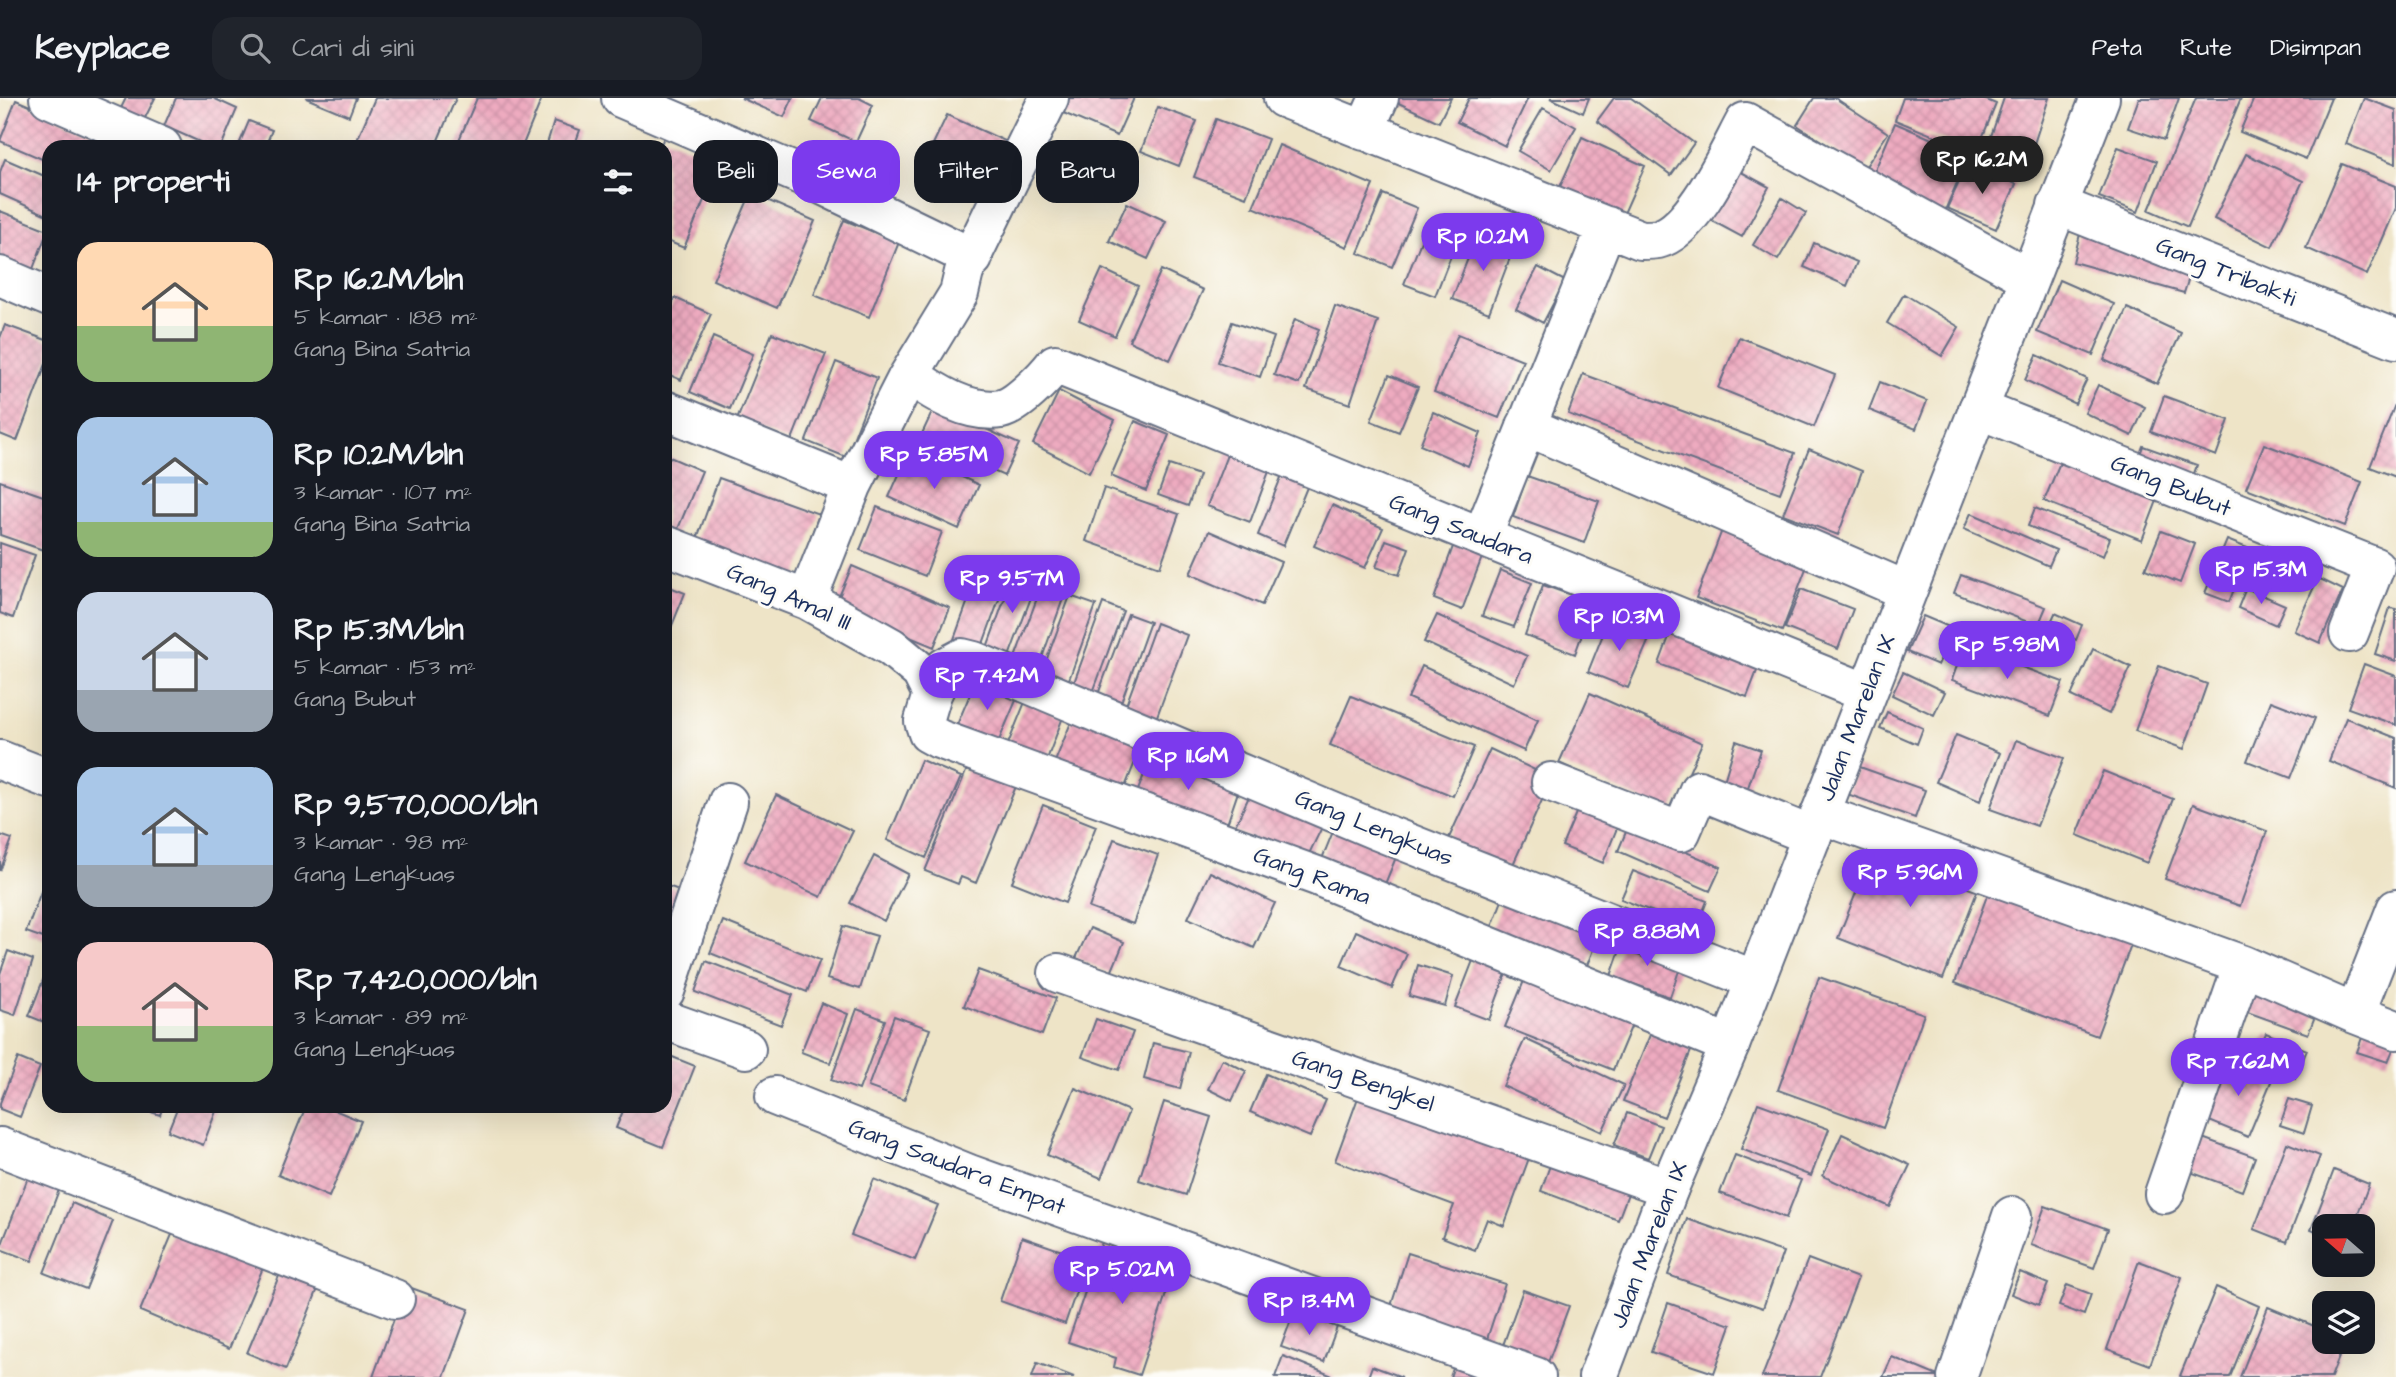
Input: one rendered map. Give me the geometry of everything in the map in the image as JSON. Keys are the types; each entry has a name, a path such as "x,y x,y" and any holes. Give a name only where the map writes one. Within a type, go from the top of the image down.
{"street":[{"path":"49,98 146,140"},
{"path":"621,98 810,179 973,258"},
{"path":"807,600 852,486 909,375 959,293 964,272 1049,98"},
{"path":"1283,98 1371,114 1606,226 1641,240 1659,239 1689,217 1745,122 2029,278"},
{"name":"Jalan Marelan IX","path":"1598,1377 1669,1188 1730,1045 2099,98"},
{"name":"Gang Tribakti","path":"2057,205 2396,339"},
{"path":"1482,537 1606,226"},
{"path":"0,276 42,295"},
{"name":"Gang Saudara","path":"909,375 933,391 973,409 1003,409 1040,383 1055,364 1867,693"},
{"name":"Gang Bubut","path":"1978,409 2375,567 2349,633"},
{"path":"672,413 852,486"},
{"path":"1526,426 1907,591"},
{"name":"Gang Amal III","path":"672,548 807,600 891,647 921,672 932,694"},
{"name":"Gang Lengkuas","path":"932,694 945,667 962,658 974,661 1378,831 1755,980"},
{"name":"Gang Rama","path":"932,694 923,721 928,733 939,739 1317,876 1730,1045"},
{"path":"0,760 42,773"},
{"path":"1551,782 1681,832 1699,790 1816,825 2243,965 2396,1030"},
{"path":"672,970 728,802"},
{"path":"2356,1014 2396,909"},
{"path":"2164,1194 2243,965"},
{"name":"Gang Bengkel","path":"1058,974 1669,1188"},
{"path":"672,1023 746,1049"},
{"name":"Gang Saudara Empat","path":"775,1096 969,1174 1536,1377"},
{"path":"0,1147 395,1299"},
{"path":"1957,1377 2012,1216"}],"building":[{"path":"126,98 155,98 144,120 121,108"},
{"path":"176,98 213,98 237,109 224,140 195,140 164,126"},
{"path":"306,98 356,98 349,116"},
{"path":"375,98 456,98 438,140 357,140"},
{"path":"477,98 542,98 525,140 459,140"},
{"path":"741,98 793,98 784,117"},
{"path":"822,98 859,98 873,105 857,140 811,121"},
{"path":"1068,98 1134,98 1117,136 1061,112"},
{"path":"1392,98 1451,98 1439,122"},
{"path":"1469,98 1528,98 1505,146 1457,122"},
{"path":"1550,98 1589,98 1583,113"},
{"path":"1614,98 1631,98 1694,143 1671,175 1597,121"},
{"path":"1814,98 1835,98 1888,133 1864,169 1797,125"},
{"path":"1903,98 1982,98 1996,104 1976,153 1895,120"},
{"path":"2004,98 2049,98 2027,165 1986,151"},
{"path":"2139,98 2179,98 2164,140 2128,128"},
{"path":"2196,98 2241,98 2188,227 2149,210"},
{"path":"2254,98 2331,98 2306,159 2240,132"},
{"path":"2364,98 2396,110 2396,164 2346,144"},
{"path":"16,100 95,134 92,140 42,140 42,159 0,141"},
{"path":"1158,107 1197,121 1179,166 1141,151"},
{"path":"1543,108 1576,127 1551,170 1518,151"},
{"path":"947,115 1003,140 935,140"},
{"path":"1216,119 1268,139 1246,197 1194,177"},
{"path":"249,121 272,130 268,140 241,140"},
{"path":"554,121 580,130 576,140 548,140"},
{"path":"1895,123 1969,155 1943,215 1869,184"},
{"path":"1582,137 1645,166 1618,227 1555,198"},
{"path":"672,141 693,150 693,203 703,203 684,248 672,243"},
{"path":"1279,145 1373,185 1347,247 1253,207"},
{"path":"2118,147 2157,161 2138,212 2099,197"},
{"path":"2246,154 2303,181 2272,247 2214,219"},
{"path":"5,159 42,175 42,213 0,194 0,172"},
{"path":"1968,163 2016,184 1996,229 1947,208"},
{"path":"2342,164 2396,186 2396,208 2367,275 2306,248"},
{"path":"1732,167 1769,187 1742,237 1705,217"},
{"path":"1383,194 1417,208 1392,267 1358,253"},
{"path":"1782,198 1806,213 1778,260 1753,245"},
{"path":"747,203 774,203 815,221 777,308 713,280"},
{"path":"1127,203 1166,221 1148,259 1109,241"},
{"path":"0,211 42,228 42,246 31,274 0,262"},
{"path":"844,220 899,242 869,317 814,295"},
{"path":"1429,221 1460,233 1435,296 1404,284"},
{"path":"2081,230 2194,262 2184,293 2073,262"},
{"path":"1478,233 1514,247 1489,313 1452,299"},
{"path":"1814,243 1857,262 1847,286 1804,267"},
{"path":"1538,267 1565,281 1543,323 1516,309"},
{"path":"1102,269 1138,286 1115,336 1079,320"},
{"path":"1161,270 1203,290 1170,360 1129,341"},
{"path":"2059,280 2114,304 2093,355 2037,332"},
{"path":"1904,294 1959,327 1942,356 1887,323"},
{"path":"675,298 711,314 681,380 672,376 672,304"},
{"path":"1335,306 1378,321 1350,404 1306,389"},
{"path":"2127,308 2181,333 2157,384 2104,360"},
{"path":"1295,319 1319,329 1299,384 1274,375"},
{"path":"1232,322 1274,337 1260,377 1218,362"},
{"path":"5,325 42,338 42,375 17,441 0,434 0,338"},
{"path":"772,333 826,354 791,442 737,420"},
{"path":"1458,334 1523,360 1499,418 1434,392"},
{"path":"713,337 753,354 730,409 690,392"},
{"path":"1739,337 1835,375 1814,427 1718,388"},
{"path":"2037,355 2087,379 2075,404 2025,380"},
{"path":"836,362 877,378 846,457 806,441"},
{"path":"1583,374 1795,453 1780,493 1568,414"},
{"path":"1389,375 1418,387 1399,432 1371,421"},
{"path":"1880,382 1927,401 1916,429 1869,410"},
{"path":"2098,385 2145,407 2132,436 2085,413"},
{"path":"1059,391 1115,420 1089,473 1033,444"},
{"path":"2164,396 2229,420 2216,456 2151,432"},
{"path":"2396,402 2396,477 2370,467"},
{"path":"935,406 1019,444 1004,476 920,438"},
{"path":"1433,412 1481,433 1468,466 1420,445"},
{"path":"1135,421 1169,435 1146,491 1111,476"},
{"path":"2264,444 2362,482 2345,526 2246,488"},
{"path":"2143,446 2197,465 2191,482 2137,463"},
{"path":"1809,449 1862,471 1838,535 1783,514"},
{"path":"1229,450 1271,466 1250,522 1207,506"},
{"path":"909,452 979,485 959,529 889,497"},
{"path":"672,458 702,471 675,536 672,534"},
{"path":"2061,460 2158,498 2142,540 2044,501"},
{"path":"1169,465 1199,475 1188,506 1158,495"},
{"path":"1286,465 1312,475 1283,546 1258,535"},
{"path":"1527,476 1599,501 1584,543 1513,517"},
{"path":"719,478 819,514 794,584 694,547"},
{"path":"0,481 42,496 42,550 0,535"},
{"path":"1104,488 1179,514 1160,567 1086,541"},
{"path":"1332,505 1383,528 1365,568 1314,546"},
{"path":"877,507 942,532 925,576 860,550"},
{"path":"2035,508 2110,538 2103,556 2028,526"},
{"path":"1971,513 2056,550 2049,566 1964,529"},
{"path":"1724,525 1810,558 1782,631 1696,598"},
{"path":"1209,531 1281,562 1262,605 1190,574"},
{"path":"2161,531 2195,544 2180,583 2145,569"},
{"path":"1386,540 1409,548 1399,575 1376,567"},
{"path":"2227,540 2250,549 2229,602 2205,593"},
{"path":"1455,541 1484,552 1462,610 1434,599"},
{"path":"0,543 35,555 13,618 0,613"},
{"path":"982,562 1009,572 980,652 953,642"},
{"path":"852,566 950,608 934,647 835,606"},
{"path":"1016,568 1039,576 1007,662 985,653"},
{"path":"1500,570 1532,583 1514,627 1482,616"},
{"path":"1961,575 2046,607 2038,626 1954,593"},
{"path":"2318,578 2343,590 2320,643 2294,631"},
{"path":"1043,582 1066,590 1036,675 1012,666"},
{"path":"1543,585 1593,603 1575,654 1525,635"},
{"path":"672,588 685,593 672,626"},
{"path":"2246,588 2285,605 2276,625 2238,608"},
{"path":"1801,589 1853,609 1838,649 1785,628"},
{"path":"1070,596 1096,605 1067,685 1041,675"},
{"path":"1103,603 1123,611 1092,695 1072,688"},
{"path":"2390,608 2396,609 2396,661 2375,654"},
{"path":"2055,613 2082,625 2076,640 2048,629"},
{"path":"1128,614 1150,622 1120,705 1097,697"},
{"path":"1437,615 1527,656 1514,684 1424,642"},
{"path":"1923,616 1954,629 1938,665 1907,652"},
{"path":"1610,617 1651,635 1628,688 1588,672"},
{"path":"1156,623 1187,635 1156,719 1125,708"},
{"path":"1672,629 1760,663 1747,697 1659,664"},
{"path":"1964,646 2063,682 2050,716 1952,680"},
{"path":"2093,649 2131,667 2109,714 2071,696"},
{"path":"2364,664 2396,676 2396,725 2348,708"},
{"path":"1422,666 1538,720 1524,751 1408,698"},
{"path":"2159,666 2207,684 2184,749 2135,731"},
{"path":"1903,672 1945,692 1934,715 1892,695"},
{"path":"979,673 1020,691 995,750 954,732"},
{"path":"1590,693 1702,743 1671,813 1559,763"},
{"path":"1351,696 1474,747 1453,796 1330,745"},
{"path":"2271,701 2315,718 2291,778 2247,761"},
{"path":"1025,702 1063,717 1043,770 1004,754"},
{"path":"1887,712 1923,728 1917,744 1880,728"},
{"path":"1074,715 1143,742 1119,802 1050,774"},
{"path":"2346,718 2396,738 2396,788 2329,761"},
{"path":"1956,735 2000,753 1980,801 1936,782"},
{"path":"2016,740 2064,758 2037,826 1990,809"},
{"path":"1736,741 1761,750 1746,793 1722,788"},
{"path":"1490,749 1552,778 1511,869 1448,840"},
{"path":"1153,751 1241,783 1224,833 1134,801"},
{"path":"921,760 961,777 926,858 887,840"},
{"path":"969,764 1017,784 976,883 961,877 958,884 925,871"},
{"path":"1857,766 1925,790 1915,818 1847,794"},
{"path":"2103,771 2173,799 2147,863 2077,835"},
{"path":"1256,782 1327,817 1304,864 1233,830"},
{"path":"776,795 853,831 821,897 745,861"},
{"path":"1581,801 1621,818 1603,863 1562,846"},
{"path":"2193,804 2267,831 2240,906 2165,879"},
{"path":"1043,805 1096,826 1065,903 1012,882"},
{"path":"1336,824 1399,850 1383,889 1320,864"},
{"path":"1628,827 1721,867 1710,891 1618,851"},
{"path":"0,835 12,839 0,871"},
{"path":"1878,838 1982,879 1943,979 1838,938"},
{"path":"1114,839 1158,855 1133,924 1089,908"},
{"path":"874,856 908,874 884,921 850,903"},
{"path":"1633,871 1707,901 1696,929 1621,899"},
{"path":"1210,872 1275,903 1254,948 1188,918"},
{"path":"1991,885 2133,939 2097,1036 1955,983"},
{"path":"672,888 679,890 672,908"},
{"path":"42,889 42,938 26,932"},
{"path":"1506,890 1602,926 1586,968 1490,932"},
{"path":"723,921 820,960 807,992 710,953"},
{"path":"843,926 877,936 860,989 827,979"},
{"path":"1090,928 1124,942 1111,973 1076,958"},
{"path":"1356,931 1407,954 1392,988 1341,966"},
{"path":"1624,939 1683,959 1670,997 1611,976"},
{"path":"8,951 33,960 15,1015 0,1010 0,974"},
{"path":"1474,958 1507,971 1489,1020 1455,1007"},
{"path":"706,961 793,995 781,1025 695,992"},
{"path":"1418,965 1453,976 1445,1006 1409,996"},
{"path":"978,970 1056,998 1042,1035 964,1006"},
{"path":"1528,971 1636,1015 1613,1070 1505,1027"},
{"path":"1819,977 1924,1014 1883,1128 1778,1090"},
{"path":"42,983 42,1021 29,1016"},
{"path":"2249,985 2317,1011 2308,1034 2239,1009"},
{"path":"821,1003 848,1014 830,1063 801,1052"},
{"path":"857,1009 885,1020 859,1090 831,1080"},
{"path":"894,1016 930,1029 904,1100 868,1087"},
{"path":"1096,1019 1133,1032 1119,1070 1082,1057"},
{"path":"1654,1025 1695,1041 1664,1117 1623,1101"},
{"path":"2366,1026 2396,1042 2388,1062 2357,1052"},
{"path":"2266,1033 2307,1050 2295,1078 2254,1060"},
{"path":"1525,1039 1624,1085 1602,1132 1503,1086"},
{"path":"1153,1043 1189,1052 1180,1089 1144,1079"},
{"path":"672,1057 695,1066 663,1147 616,1128 622,1113 672,1113"},
{"path":"18,1058 40,1067 20,1117 0,1109"},
{"path":"2227,1058 2273,1077 2248,1137 2202,1118"},
{"path":"1222,1059 1246,1071 1232,1101 1208,1089"},
{"path":"1266,1074 1326,1100 1310,1137 1250,1112"},
{"path":"1075,1088 1129,1111 1101,1178 1047,1155"},
{"path":"1359,1095 1529,1158 1504,1226 1487,1219 1475,1250 1442,1237 1454,1205 1335,1161"},
{"path":"2289,1099 2312,1106 2304,1133 2280,1125"},
{"path":"1164,1102 1211,1117 1186,1195 1139,1180"},
{"path":"1758,1103 1829,1129 1811,1176 1741,1149"},
{"path":"175,1113 215,1113 203,1145 168,1131"},
{"path":"303,1113 342,1113 361,1121 329,1197 278,1175"},
{"path":"1627,1113 1661,1126 1648,1158 1614,1145"},
{"path":"1842,1134 1910,1165 1890,1207 1823,1176"},
{"path":"2194,1135 2255,1157 2242,1191 2182,1169"},
{"path":"2287,1143 2320,1156 2287,1242 2254,1229"},
{"path":"1554,1154 1632,1183 1618,1220 1541,1191"},
{"path":"1735,1155 1801,1180 1786,1218 1720,1193"},
{"path":"2334,1170 2369,1184 2358,1214 2317,1214"},
{"path":"29,1175 60,1187 32,1261 0,1249"},
{"path":"874,1179 938,1205 915,1260 851,1235"},
{"path":"72,1203 113,1221 86,1289 44,1273"},
{"path":"2045,1206 2108,1229 2094,1268 2031,1245"},
{"path":"1687,1219 1783,1252 1763,1308 1668,1275"},
{"path":"176,1225 265,1263 229,1349 140,1311"},
{"path":"1022,1237 1077,1256 1068,1282 1078,1286 1065,1324 1000,1301"},
{"path":"1102,1242 1175,1267 1139,1375 1114,1367 1116,1358 1068,1342"},
{"path":"1408,1253 1505,1284 1487,1339 1390,1309"},
{"path":"1808,1259 1858,1278 1820,1377 1762,1377"},
{"path":"2139,1261 2182,1277 2150,1365 2107,1349"},
{"path":"281,1271 319,1286 286,1369 247,1353"},
{"path":"2020,1272 2048,1284 2039,1305 2011,1294"},
{"path":"2067,1285 2091,1294 2084,1315 2059,1306"},
{"path":"406,1286 469,1309 444,1377 373,1377"},
{"path":"2216,1287 2259,1306 2230,1377 2180,1376"},
{"path":"1523,1290 1569,1306 1547,1365 1502,1348"},
{"path":"1668,1303 1731,1325 1714,1373 1651,1352"},
{"path":"2268,1307 2312,1325 2312,1354 2340,1354 2331,1377 2240,1377"},
{"path":"1294,1312 1337,1327 1324,1362 1281,1347"},
{"path":"1458,1355 1517,1377 1450,1377"},
{"path":"1283,1356 1335,1377 1275,1377"},
{"path":"1892,1357 1940,1377 1883,1377"},
{"path":"1037,1363 1074,1377 1032,1377"},
{"path":"1372,1366 1402,1377 1368,1377"}]}
